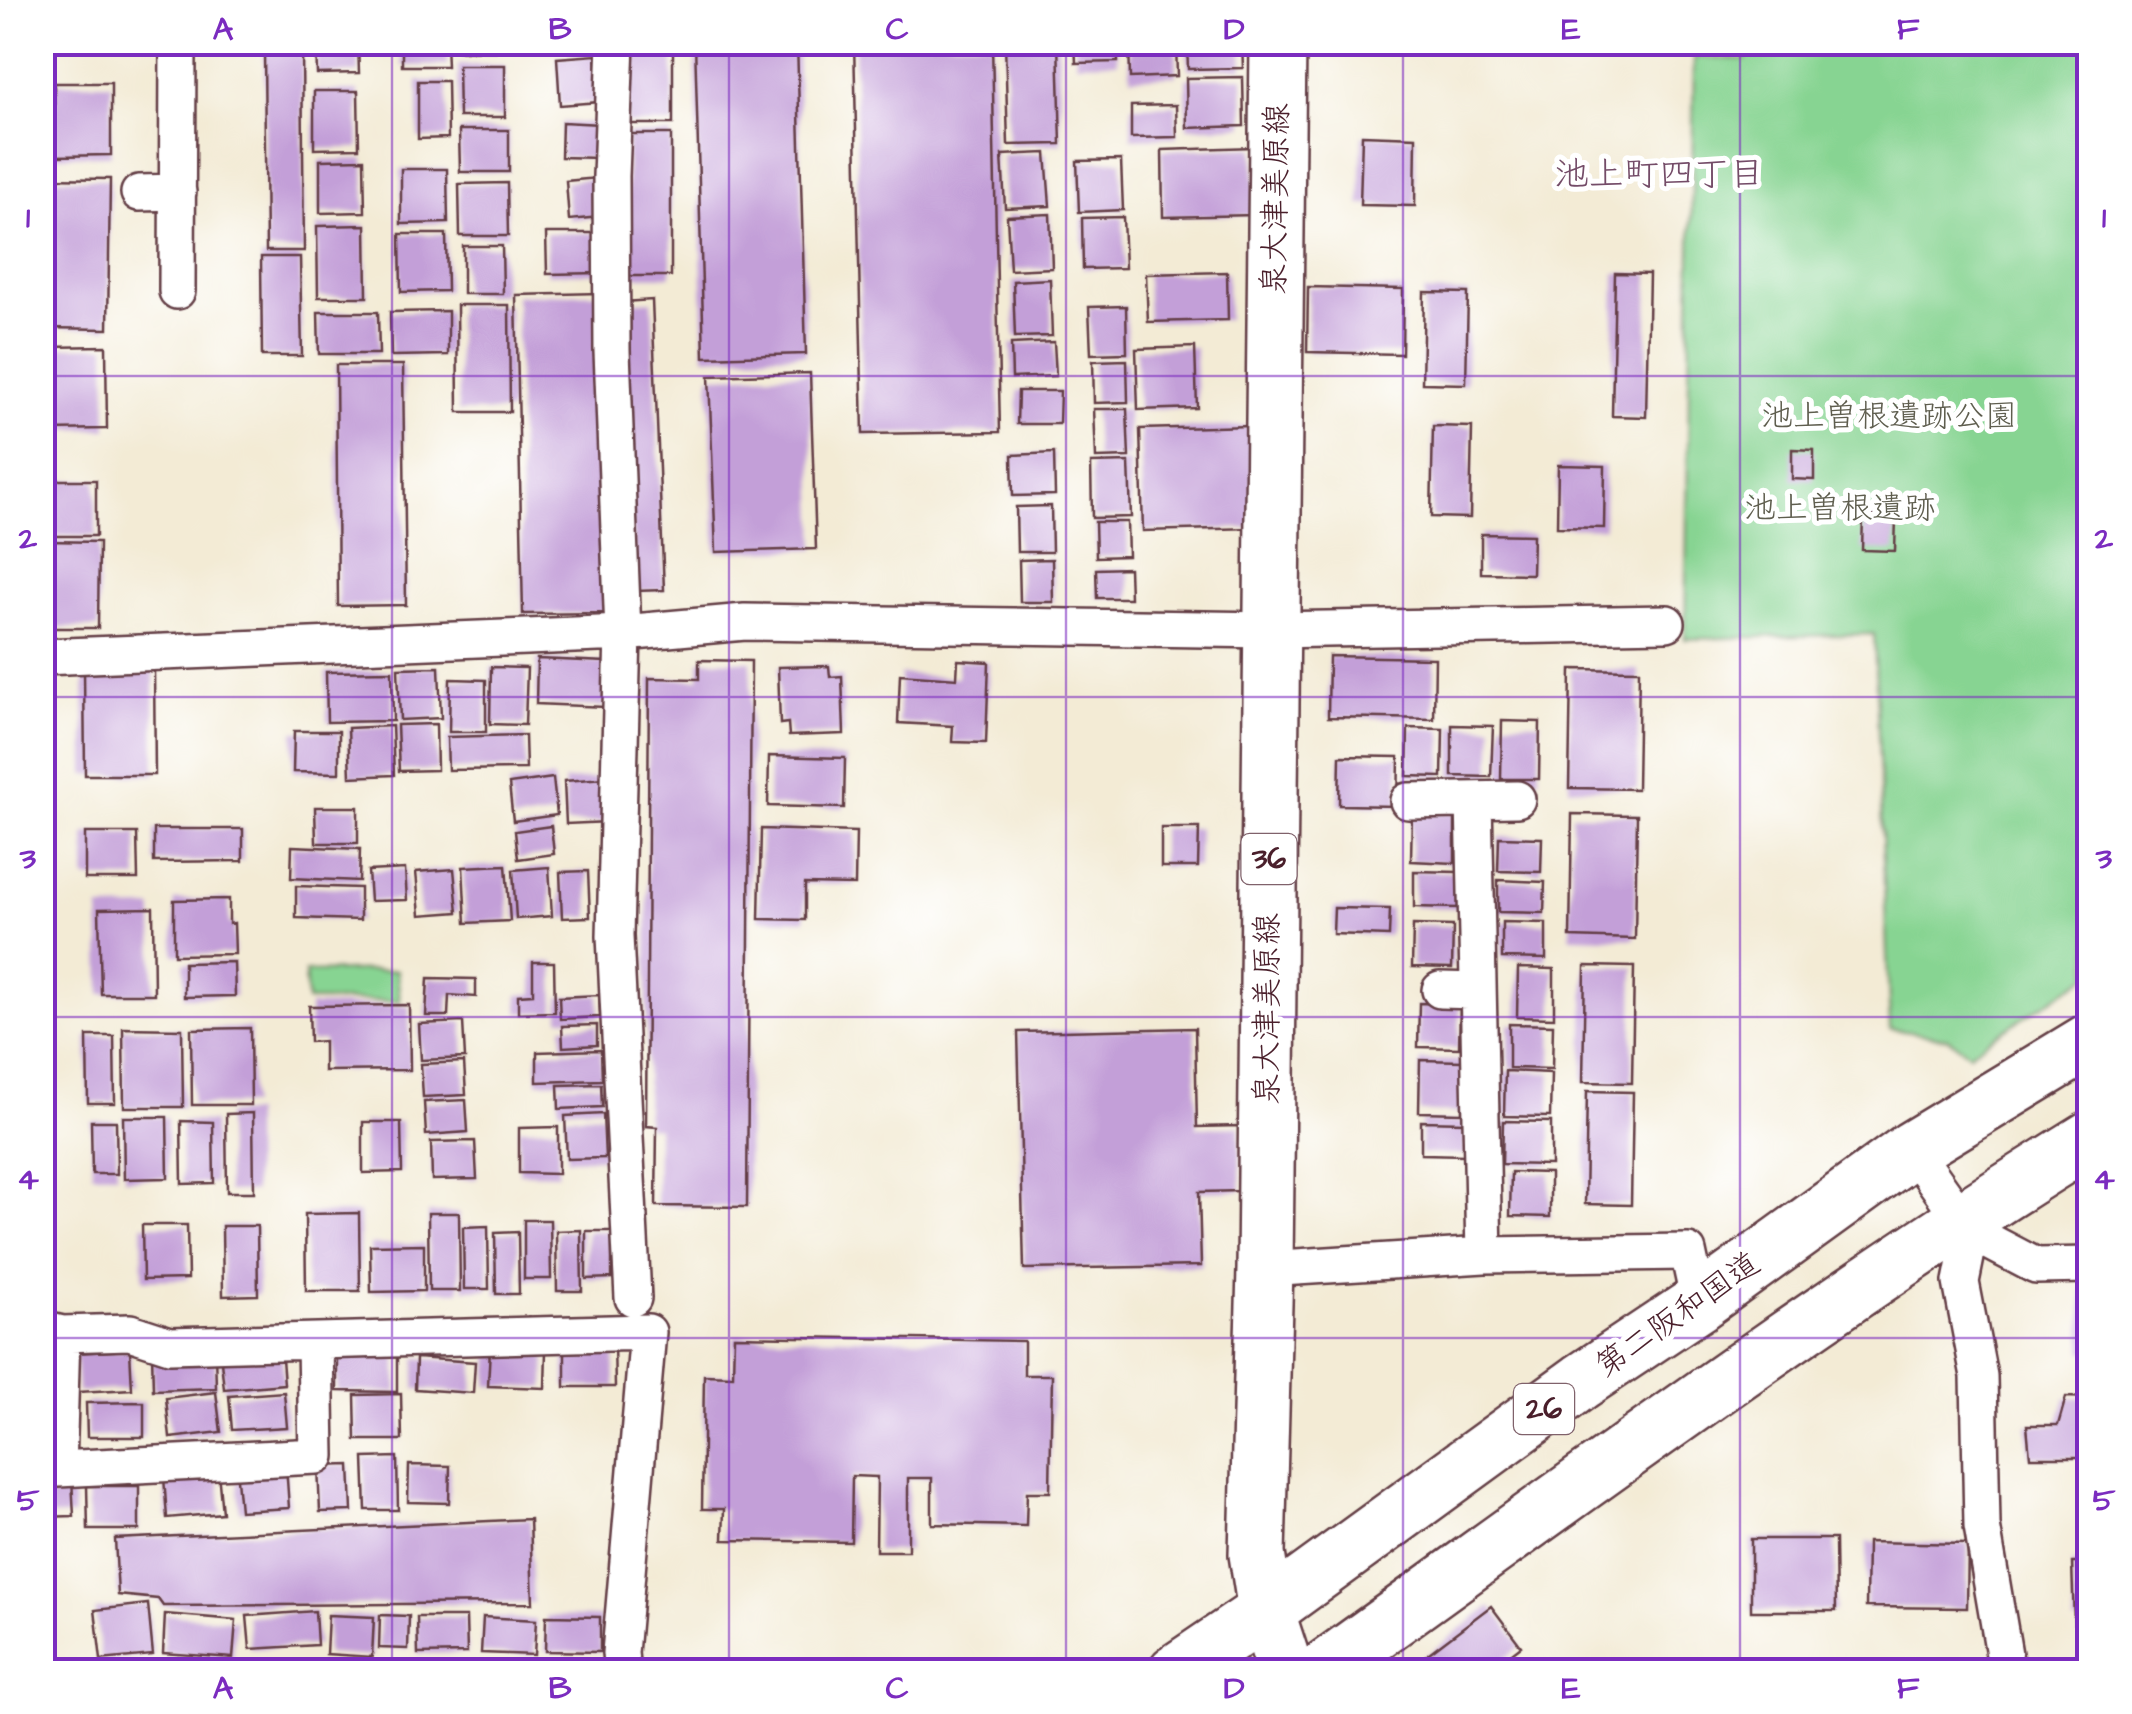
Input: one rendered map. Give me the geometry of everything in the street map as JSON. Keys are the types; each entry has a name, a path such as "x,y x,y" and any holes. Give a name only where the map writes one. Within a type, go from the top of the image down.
{"main road":[{"name":"泉大津美原線","path":"1278,42 1265,1269 1257,1554 1266,1611 1286,1672"},
{"name":"第二阪和国道","path":"1176,1672 1912,1149 2090,1041"},
{"name":"26","path":"1320,1672 1742,1370 1967,1226 2090,1139"}],"street":[{"path":"178,42 178,291"},
{"path":"616,42 611,176 612,351 622,633 615,936 633,1298"},
{"path":"139,193 178,192"},
{"path":"42,657 622,633 745,622 1270,630 1668,623"},
{"path":"1408,800 1516,799"},
{"path":"1474,800 1484,1255"},
{"path":"1440,990 1478,990"},
{"path":"1912,1149 1967,1226 2036,1266 2090,1265"},
{"path":"1967,1226 1961,1282 1978,1376 1982,1526 2007,1672"},
{"path":"1265,1269 1484,1255 1688,1252 1698,1302"},
{"path":"316,1342 317,1456 58,1469 52,1332 130,1332 170,1345 648,1332 620,1652 622,1672"}],"green space":[{"name":"池上曽根遺跡公園","path":"1748,42 2089,43 2089,975 1969,1053 1947,1038 1890,1029 1874,634 1685,639 1694,57 1746,60"},
{"path":"397,970 400,1001 307,1001 305,972"}],"building":[{"path":"316,42 358,42 359,73 317,74"},
{"path":"402,42 446,42 447,66 402,66"},
{"path":"458,42 503,42 503,51 458,51"},
{"path":"544,42 599,42 599,49 544,48"},
{"path":"627,42 673,42 673,124 627,124"},
{"path":"695,42 797,42 806,354 704,357"},
{"path":"854,42 992,42 1000,432 863,434"},
{"path":"1005,42 1058,42 1061,144 1008,145"},
{"path":"1075,42 1117,42 1118,62 1076,63"},
{"path":"1129,42 1176,42 1177,76 1130,78"},
{"path":"1187,42 1242,42 1243,68 1188,69"},
{"path":"264,51 302,51 304,251 266,251"},
{"path":"596,55 599,102 560,105 557,58"},
{"path":"458,65 505,65 505,117 459,117"},
{"path":"1243,77 1244,126 1187,128 1186,78"},
{"path":"418,81 447,81 448,138 418,139"},
{"path":"54,83 111,83 111,155 55,156"},
{"path":"314,91 358,91 359,148 314,149"},
{"path":"1176,105 1177,137 1131,138 1131,106"},
{"path":"562,122 600,124 599,158 561,157"},
{"path":"459,130 509,130 509,172 460,172"},
{"path":"627,134 671,134 671,276 626,276"},
{"path":"1362,135 1416,137 1415,206 1360,205"},
{"path":"1254,147 1256,215 1163,217 1162,150"},
{"path":"1046,153 1050,206 1005,208 1002,155"},
{"path":"364,159 365,212 320,213 320,160"},
{"path":"1121,160 1123,210 1079,212 1077,161"},
{"path":"401,169 447,169 448,223 401,224"},
{"path":"46,178 110,179 108,329 45,328"},
{"path":"597,178 600,217 569,220 566,181"},
{"path":"507,183 508,236 460,236 459,184"},
{"path":"1050,214 1052,268 1010,270 1007,216"},
{"path":"1123,217 1125,268 1083,269 1082,218"},
{"path":"366,225 367,297 318,297 317,226"},
{"path":"546,233 600,233 601,273 547,274"},
{"path":"400,234 446,234 447,291 401,292"},
{"path":"463,246 502,246 503,294 463,294"},
{"path":"261,257 300,257 302,356 262,356"},
{"path":"1227,272 1228,320 1148,322 1146,274"},
{"path":"1615,273 1649,274 1646,417 1612,416"},
{"path":"1050,279 1052,336 1015,337 1013,281"},
{"path":"1308,287 1403,289 1402,354 1307,352"},
{"path":"1424,292 1468,293 1466,384 1422,383"},
{"path":"600,293 607,613 523,614 516,295"},
{"path":"652,300 664,590 635,591 623,302"},
{"path":"457,305 509,305 510,412 458,412"},
{"path":"1126,306 1127,353 1091,354 1089,307"},
{"path":"448,311 448,355 391,356 390,312"},
{"path":"318,312 378,312 379,354 319,354"},
{"path":"1054,342 1056,376 1012,378 1011,344"},
{"path":"106,346 107,429 48,430 48,347"},
{"path":"1195,347 1197,408 1138,410 1136,349"},
{"path":"1127,360 1128,402 1094,403 1093,361"},
{"path":"336,365 403,365 406,605 338,606"},
{"path":"810,373 816,549 716,552 709,376"},
{"path":"1018,391 1060,391 1059,424 1017,424"},
{"path":"1094,409 1127,409 1129,457 1096,458"},
{"path":"1250,426 1253,528 1143,531 1140,429"},
{"path":"1433,426 1472,427 1470,518 1431,517"},
{"path":"1792,449 1814,450 1814,480 1792,479"},
{"path":"1054,453 1055,495 1013,496 1012,455"},
{"path":"1129,462 1131,517 1092,518 1091,463"},
{"path":"1558,465 1605,466 1604,528 1557,527"},
{"path":"42,480 96,480 96,536 42,536"},
{"path":"1051,506 1052,552 1017,552 1016,507"},
{"path":"1863,516 1896,517 1895,551 1862,550"},
{"path":"1095,522 1127,522 1128,556 1096,557"},
{"path":"1481,534 1533,535 1532,574 1481,573"},
{"path":"47,541 99,542 98,628 47,628"},
{"path":"1052,559 1053,602 1020,602 1019,560"},
{"path":"1129,568 1130,598 1097,598 1096,569"},
{"path":"1329,656 1435,658 1434,719 1328,717"},
{"path":"537,659 607,662 605,707 536,704"},
{"path":"699,660 751,661 747,1207 656,1206 657,1127 646,1126 649,678 699,679"},
{"path":"958,660 989,662 986,743 952,742 953,726 898,723 900,674 957,678"},
{"path":"829,666 830,677 842,676 844,734 789,736 788,723 780,724 778,667"},
{"path":"439,667 441,718 400,720 398,668"},
{"path":"491,667 527,668 525,725 490,724"},
{"path":"154,668 155,775 85,775 84,669"},
{"path":"1571,669 1639,670 1637,789 1569,788"},
{"path":"392,671 393,721 327,722 326,672"},
{"path":"450,679 486,680 486,732 449,732"},
{"path":"1502,721 1540,722 1539,779 1501,779"},
{"path":"436,724 437,770 399,771 397,725"},
{"path":"1452,725 1493,726 1491,777 1452,776"},
{"path":"392,726 394,775 350,777 348,728"},
{"path":"1408,728 1443,729 1442,777 1407,776"},
{"path":"294,731 339,731 339,773 293,772"},
{"path":"525,735 526,769 448,770 447,737"},
{"path":"769,756 845,758 844,808 768,806"},
{"path":"1340,756 1399,757 1398,806 1339,805"},
{"path":"553,778 557,815 513,821 509,784"},
{"path":"605,778 608,822 566,824 564,781"},
{"path":"315,807 358,807 358,843 316,843"},
{"path":"1412,812 1455,813 1455,863 1411,861"},
{"path":"1572,814 1637,815 1635,939 1570,937"},
{"path":"551,826 554,854 518,859 515,831"},
{"path":"1161,828 1199,828 1198,867 1161,867"},
{"path":"154,829 243,829 243,861 154,862"},
{"path":"761,829 856,832 855,885 805,884 805,920 759,919"},
{"path":"85,833 137,833 138,879 85,879"},
{"path":"1499,837 1542,838 1541,872 1498,871"},
{"path":"292,846 360,849 359,881 291,878"},
{"path":"506,865 510,921 466,923 463,867"},
{"path":"549,867 552,916 516,919 513,870"},
{"path":"405,869 407,900 370,901 368,871"},
{"path":"454,869 458,912 420,915 416,872"},
{"path":"588,871 590,917 562,918 560,872"},
{"path":"1414,871 1458,872 1458,908 1414,907"},
{"path":"1498,880 1545,882 1544,913 1498,912"},
{"path":"296,886 360,888 360,920 296,918"},
{"path":"229,899 235,954 174,955 174,900"},
{"path":"153,908 154,994 101,994 99,909"},
{"path":"1334,908 1390,909 1389,936 1333,934"},
{"path":"1502,922 1546,923 1546,959 1502,958"},
{"path":"1413,925 1453,926 1452,968 1412,967"},
{"path":"234,962 235,996 184,997 184,963"},
{"path":"533,962 554,962 555,1012 518,1013 518,995 533,994"},
{"path":"1585,966 1634,967 1632,1083 1583,1082"},
{"path":"1518,968 1554,969 1554,1018 1517,1017"},
{"path":"428,978 476,979 476,997 449,995 448,1016 426,1016"},
{"path":"599,995 600,1017 560,1019 559,997"},
{"path":"1419,1003 1460,1005 1459,1048 1418,1047"},
{"path":"409,1005 410,1070 324,1071 324,1041 310,1042 309,1006"},
{"path":"463,1022 465,1058 421,1060 419,1024"},
{"path":"1509,1024 1553,1025 1552,1069 1509,1068"},
{"path":"597,1025 597,1045 563,1047 562,1026"},
{"path":"123,1028 182,1029 183,1107 124,1107"},
{"path":"250,1028 251,1105 192,1105 191,1029"},
{"path":"1195,1028 1197,1127 1239,1126 1241,1191 1199,1192 1201,1266 1024,1269 1018,1032"},
{"path":"87,1036 114,1036 115,1103 88,1103"},
{"path":"601,1050 602,1080 537,1082 537,1052"},
{"path":"1420,1060 1463,1061 1462,1113 1419,1112"},
{"path":"464,1062 466,1095 423,1097 421,1064"},
{"path":"1505,1071 1551,1073 1550,1117 1504,1116"},
{"path":"601,1084 602,1107 559,1109 558,1085"},
{"path":"1587,1091 1633,1092 1631,1205 1585,1204"},
{"path":"466,1100 468,1132 426,1135 424,1102"},
{"path":"253,1113 254,1192 227,1192 226,1114"},
{"path":"603,1114 605,1158 567,1159 565,1116"},
{"path":"123,1117 167,1117 168,1178 124,1179"},
{"path":"91,1121 116,1121 117,1174 92,1174"},
{"path":"181,1121 213,1122 214,1183 182,1184"},
{"path":"1421,1121 1465,1122 1465,1155 1421,1154"},
{"path":"1503,1121 1551,1122 1551,1165 1502,1164"},
{"path":"363,1122 401,1122 402,1172 363,1173"},
{"path":"558,1127 558,1174 519,1173 519,1128"},
{"path":"475,1141 477,1179 432,1180 431,1142"},
{"path":"1511,1172 1550,1173 1550,1217 1510,1216"},
{"path":"359,1213 360,1291 306,1291 305,1214"},
{"path":"428,1213 459,1213 460,1291 429,1291"},
{"path":"524,1220 550,1220 551,1279 524,1279"},
{"path":"142,1225 187,1225 188,1279 143,1280"},
{"path":"222,1226 257,1226 258,1295 223,1296"},
{"path":"488,1226 489,1289 464,1289 463,1227"},
{"path":"581,1230 582,1291 557,1291 556,1231"},
{"path":"586,1231 612,1231 612,1278 586,1279"},
{"path":"518,1232 519,1294 496,1294 495,1233"},
{"path":"424,1244 424,1291 371,1292 370,1245"},
{"path":"2082,1291 2090,1291 2090,1352 2082,1352"},
{"path":"734,1336 1024,1341 1024,1375 1052,1375 1050,1492 1027,1492 1026,1526 932,1524 932,1478 908,1478 908,1551 876,1551 877,1477 852,1476 851,1542 723,1540 724,1509 702,1509 704,1375 733,1376"},
{"path":"614,1344 615,1387 565,1387 565,1345"},
{"path":"281,1346 284,1384 224,1389 220,1352"},
{"path":"490,1348 546,1350 545,1388 488,1386"},
{"path":"130,1350 132,1389 78,1392 75,1353"},
{"path":"337,1350 397,1350 397,1392 337,1391"},
{"path":"215,1351 216,1388 153,1390 152,1352"},
{"path":"416,1358 475,1362 473,1393 415,1389"},
{"path":"216,1392 221,1432 170,1438 166,1398"},
{"path":"284,1392 287,1427 232,1430 229,1396"},
{"path":"401,1394 402,1440 356,1440 355,1395"},
{"path":"2066,1397 2090,1398 2090,1457 2030,1457 2027,1425 2058,1425"},
{"path":"144,1402 144,1437 87,1437 86,1403"},
{"path":"397,1457 398,1510 366,1510 364,1458"},
{"path":"286,1465 289,1508 240,1511 236,1468"},
{"path":"350,1465 352,1511 320,1512 318,1466"},
{"path":"409,1465 450,1466 449,1503 408,1502"},
{"path":"218,1472 222,1513 167,1518 164,1477"},
{"path":"72,1479 74,1516 42,1517 42,1480"},
{"path":"87,1486 139,1486 139,1530 88,1530"},
{"path":"530,1519 533,1603 163,1606 158,1599 118,1595 115,1539"},
{"path":"1751,1539 1835,1539 1836,1611 1751,1611"},
{"path":"1867,1542 1968,1544 1967,1608 1866,1607"},
{"path":"2072,1563 2090,1563 2090,1623 2074,1623"},
{"path":"148,1604 153,1655 101,1660 95,1610"},
{"path":"1491,1606 1521,1646 1487,1672 1404,1672"},
{"path":"315,1611 317,1645 250,1649 247,1616"},
{"path":"165,1614 236,1620 233,1658 163,1653"},
{"path":"328,1615 374,1617 372,1657 326,1654"},
{"path":"380,1615 409,1616 408,1649 379,1648"},
{"path":"546,1616 600,1617 600,1652 545,1651"},
{"path":"417,1617 466,1617 467,1653 418,1654"},
{"path":"483,1617 536,1620 534,1655 481,1653"},
{"path":"133,1665 133,1672 95,1672 95,1666"}],"district":[{"name":"池上町四丁目","path":"1659,174"}],"park label":[{"name":"池上曽根遺跡","path":"1840,508"}]}
